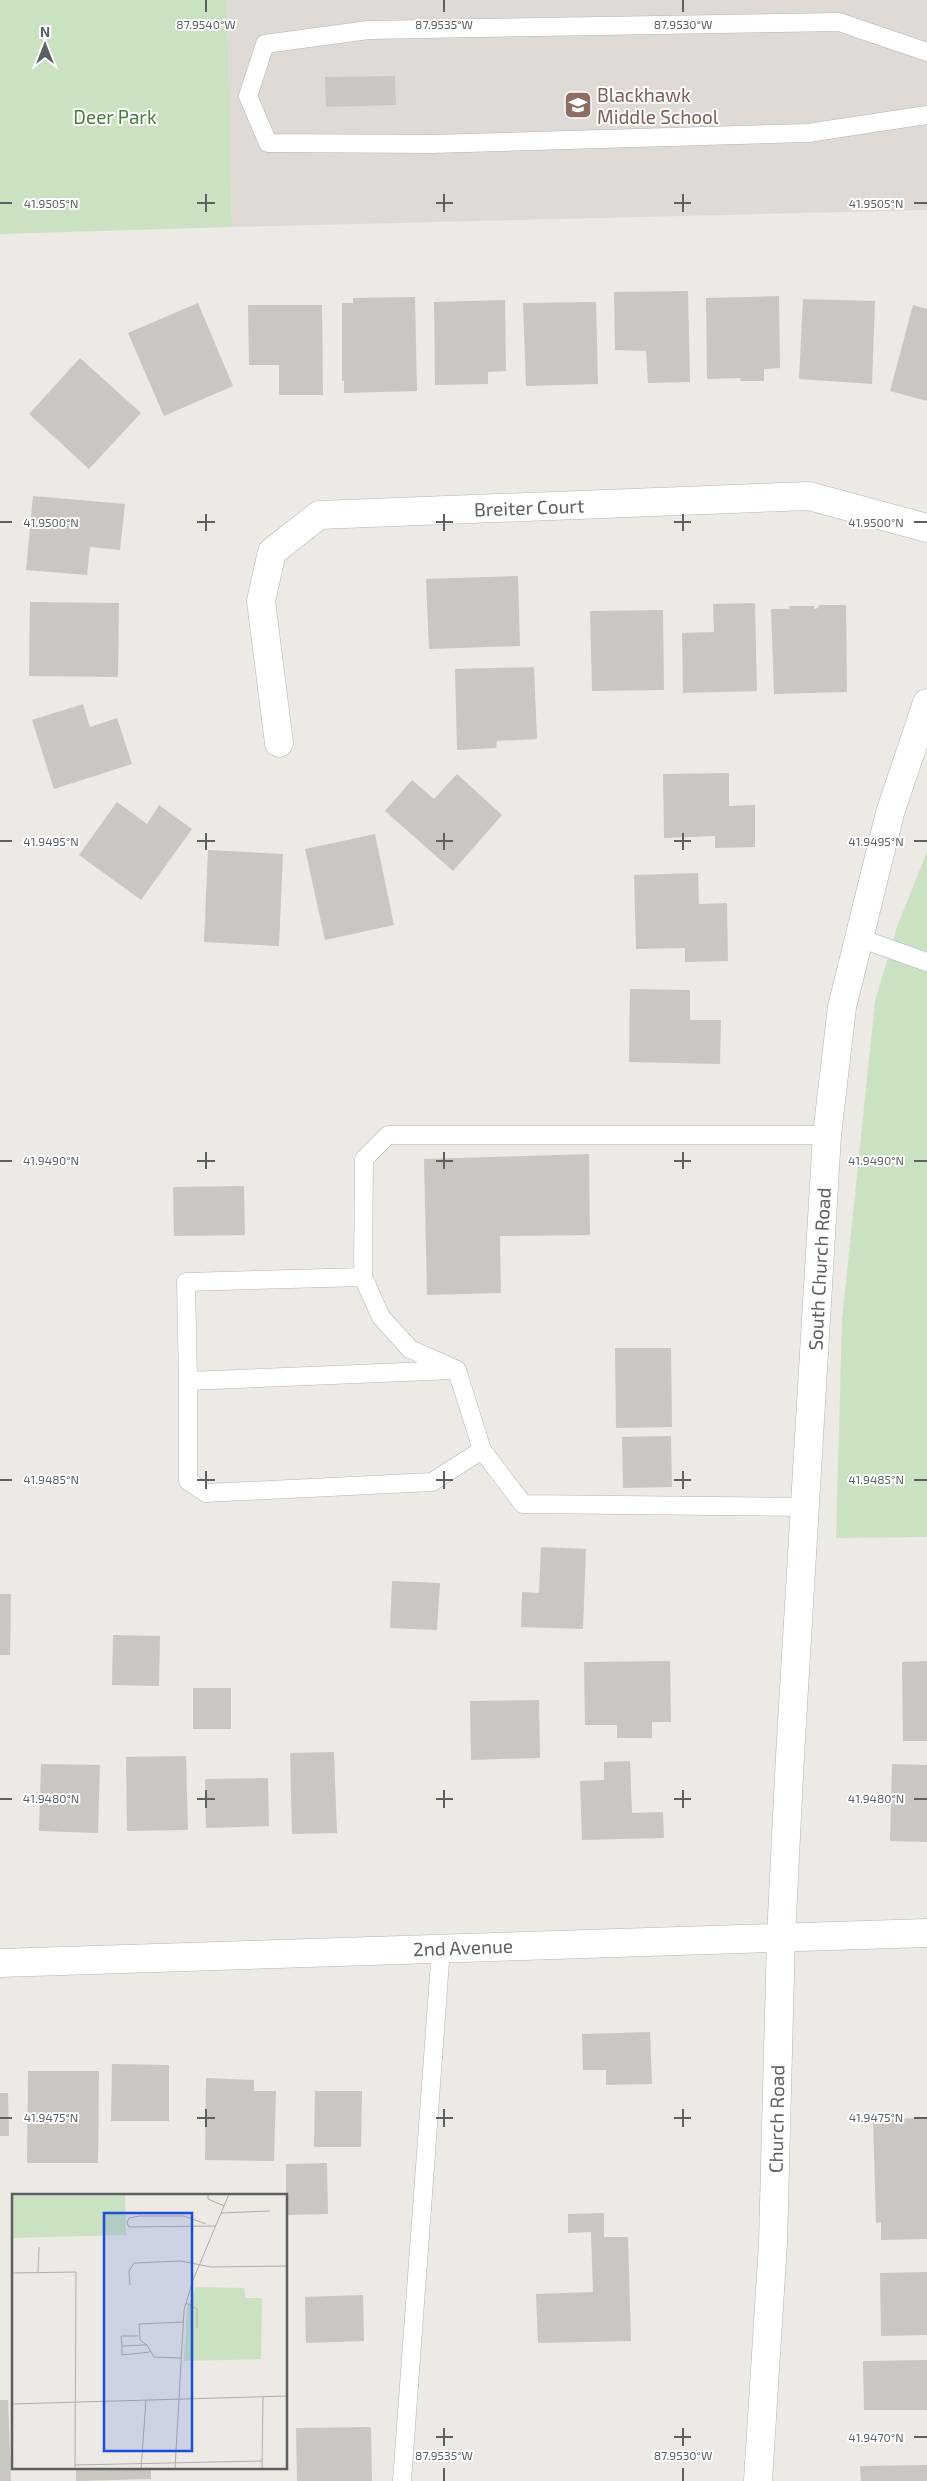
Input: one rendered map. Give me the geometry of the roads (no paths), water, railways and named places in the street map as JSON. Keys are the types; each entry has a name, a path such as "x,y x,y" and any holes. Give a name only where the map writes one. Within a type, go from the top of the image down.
{"street":[{"name":"Breiter Court","path":"280,743 261,602 272,552 319,515 809,496 927,528"},
{"name":"South Church Road","path":"790,1756 827,1135 842,1008 890,813 927,703"},
{"name":"Church Road","path":"758,2481 773,2242 781,1937 790,1756"},
{"name":"2nd Avenue","path":"0,1963 927,1933"}],"lane":[{"path":"927,52 839,22 368,30 265,44 248,96 268,143 432,144 808,133 927,115"},
{"path":"859,938 927,962"},
{"path":"805,1507 524,1504 482,1450 457,1370 410,1349 381,1317 363,1277 364,1159 388,1135 827,1135"},
{"path":"363,1277 186,1282 188,1481 206,1492 432,1482 482,1450"},
{"path":"188,1382 457,1370"},
{"path":"402,2481 440,1948"}],"place":[{"name":"Blackhawk Middle School","path":"578,105"}],"park label":[{"name":"Deer Park","path":"115,116"}]}
